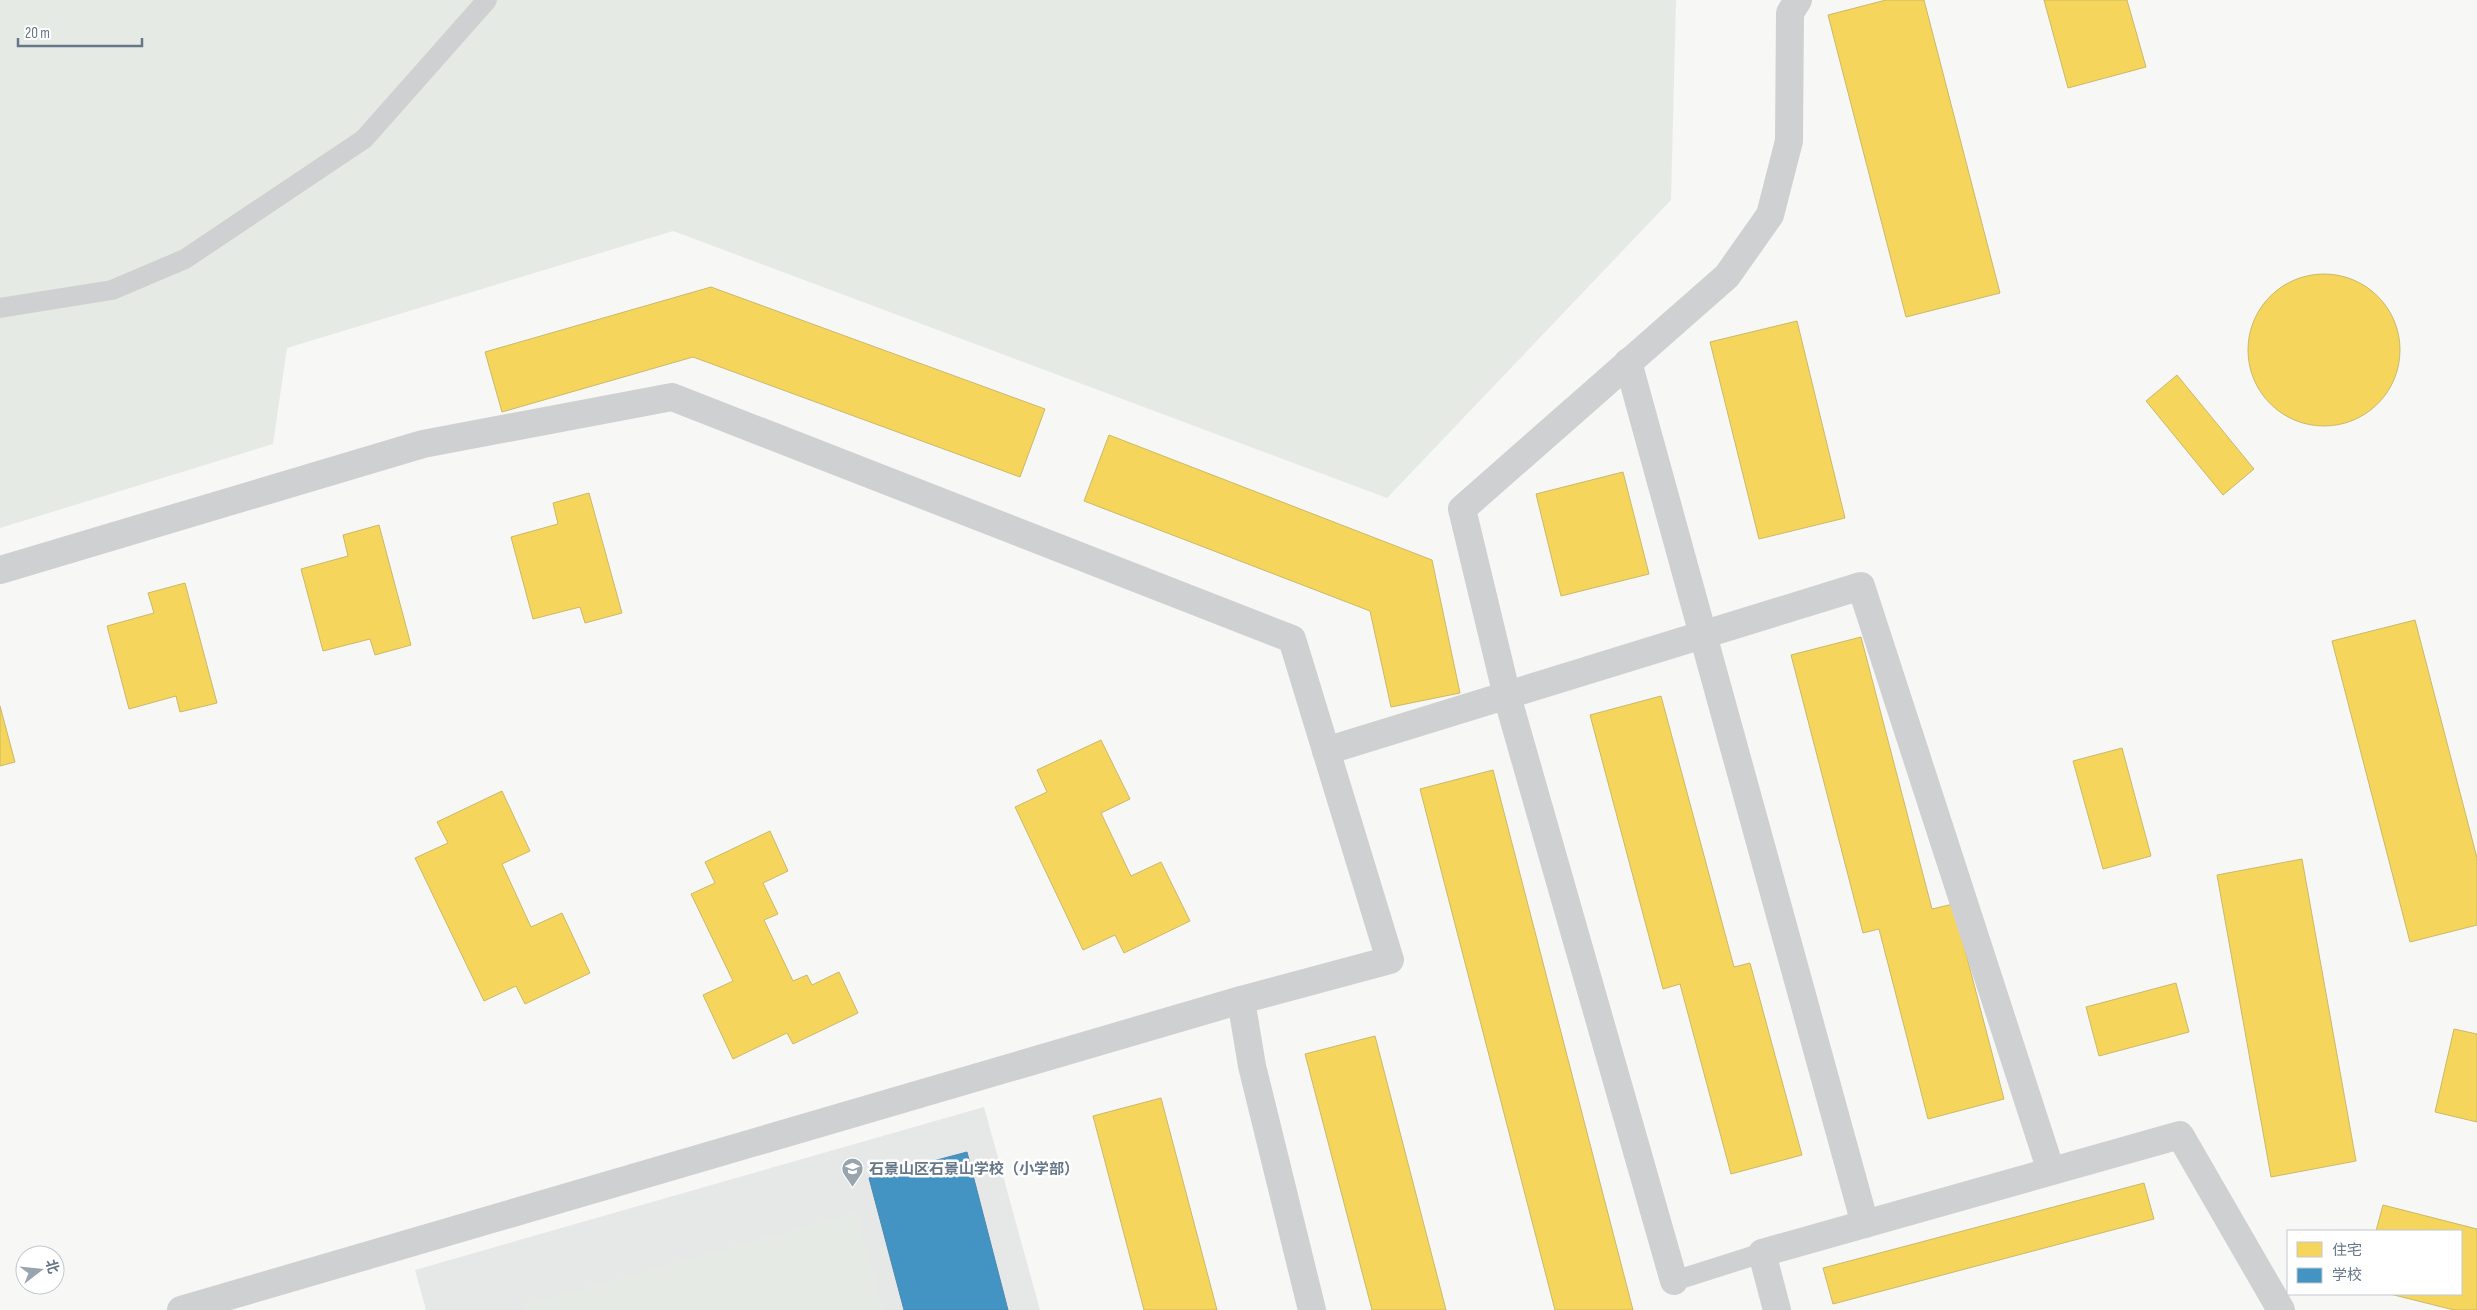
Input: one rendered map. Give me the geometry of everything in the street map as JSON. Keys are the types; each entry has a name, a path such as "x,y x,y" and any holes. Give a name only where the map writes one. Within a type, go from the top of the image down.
{"street":[{"path":"1674,1281 1507,696 1462,509 1727,276 1770,215 1789,141 1790,13 1798,0"},
{"path":"1628,362 1865,1224"},
{"path":"0,570 423,444 672,397 1292,639 1390,960 1241,1000 181,1310"},
{"path":"1326,751 1861,586 2051,1171"},
{"path":"1241,1000 1252,1066 1312,1310"},
{"path":"1777,1310 1762,1253 2180,1135 2281,1310"}],"lane":[{"path":"0,308 112,290 185,259 364,139 487,0"},
{"path":"1674,1281 1762,1253"}],"shaded area":[{"path":"0,0 1676,0 1671,200 1387,498 673,231 287,348 273,444 0,528"},
{"name":"石景山区石景山学校（小学部）","path":"984,1107 1040,1310 426,1310 415,1270"},
{"path":"856,1213 883,1310 523,1310 521,1306"}],"building: 住宅":[{"path":"1886,0 1924,0 2000,293 1906,317 1828,15"},
{"path":"2044,0 2127,0 2146,67 2068,88"},
{"path":"2324,274 2339,275 2353,280 2378,296 2394,321 2399,335 2399,365 2394,379 2378,404 2353,420 2339,425 2324,426 2309,425 2295,420 2270,404 2254,379 2249,365 2248,350 2249,335 2254,321 2270,296 2295,280 2309,275"},
{"path":"711,287 1045,409 1020,477 693,357 502,412 485,352"},
{"path":"1797,321 1845,518 1759,539 1710,342"},
{"path":"2177,375 2254,469 2223,495 2146,401"},
{"path":"1109,435 1432,560 1460,693 1391,707 1370,611 1084,501"},
{"path":"1623,472 1649,574 1561,596 1536,494"},
{"path":"589,493 622,613 585,623 580,607 533,619 511,537 558,524 553,503"},
{"path":"379,525 411,645 375,655 370,639 323,651 301,569 348,556 343,535"},
{"path":"185,583 217,703 180,712 176,696 129,709 107,626 154,613 148,593"},
{"path":"2415,620 2477,858 2477,925 2410,942 2332,641"},
{"path":"1861,637 1932,909 1953,904 2004,1099 1928,1119 1879,929 1863,933 1791,655"},
{"path":"1661,696 1734,967 1750,963 1802,1155 1731,1174 1680,984 1663,989 1590,715"},
{"path":"0,706 15,762 0,766"},
{"path":"1101,740 1130,799 1101,813 1131,876 1161,862 1190,921 1124,953 1115,935 1083,950 1015,807 1047,792 1037,770"},
{"path":"2122,748 2151,856 2103,869 2073,761"},
{"path":"1493,770 1633,1310 1555,1310 1420,789"},
{"path":"502,791 530,851 502,864 531,927 562,913 590,973 525,1004 516,986 484,1001 415,858 448,843 437,822"},
{"path":"770,831 788,871 763,883 778,914 764,920 793,981 807,975 812,985 839,972 858,1013 793,1044 787,1033 733,1059 703,995 733,981 691,894 715,883 705,862"},
{"path":"2302,859 2356,1161 2271,1177 2217,875"},
{"path":"2176,983 2189,1032 2099,1056 2086,1007"},
{"path":"2454,1029 2477,1034 2477,1122 2435,1112"},
{"path":"1375,1036 1446,1310 1372,1310 1305,1054"},
{"path":"1161,1098 1217,1310 1144,1310 1093,1116"},
{"path":"2144,1183 2154,1219 1833,1304 1823,1268"},
{"path":"2383,1205 2477,1229 2477,1310 2454,1310 2394,1295 2462,1295 2462,1230 2376,1230"}],"building: 学校":[{"path":"967,1152 1008,1310 904,1310 869,1178"}],"place":[{"name":"石景山区石景山学校（小学部）","path":"853,1188"}]}
